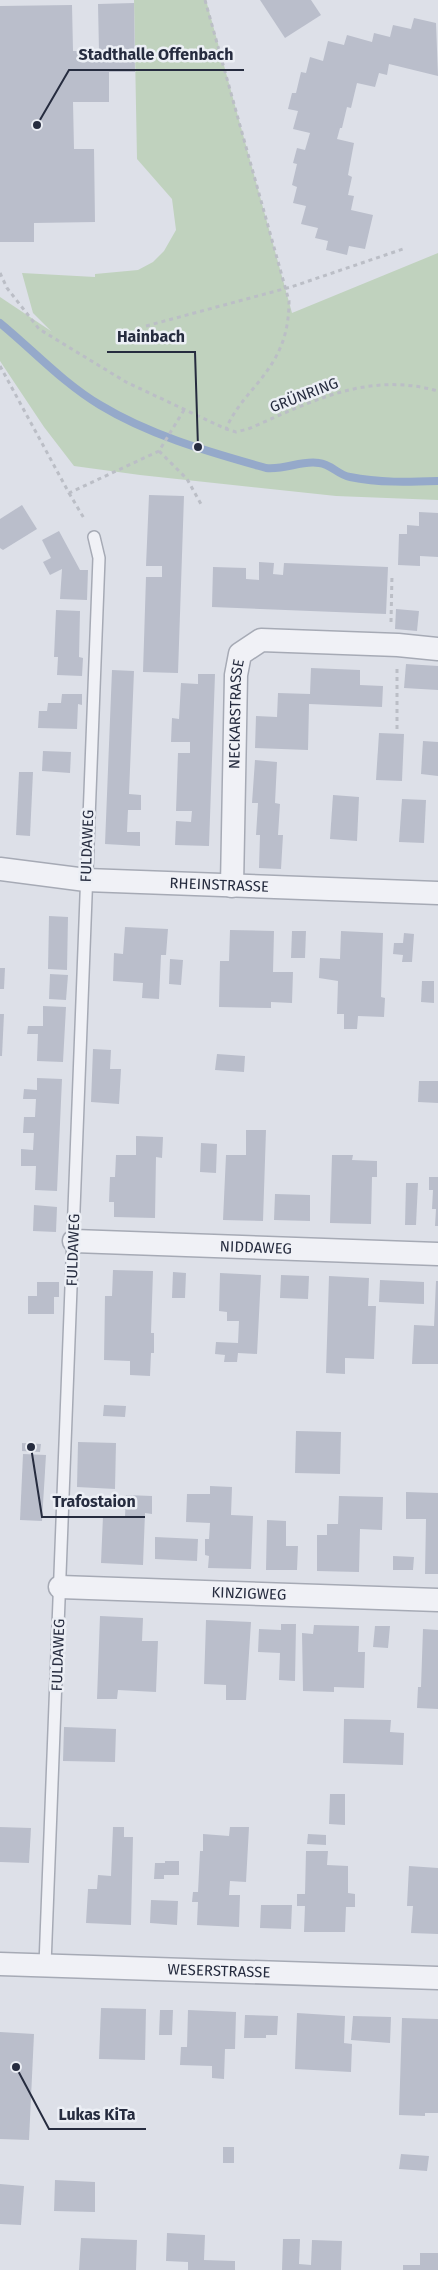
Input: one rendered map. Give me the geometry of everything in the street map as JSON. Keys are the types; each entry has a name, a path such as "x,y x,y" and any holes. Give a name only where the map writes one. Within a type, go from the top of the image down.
{"street":[{"name":"NECKARSTRASSE","path":"232,886 236,675 240,654 260,640 394,645 438,649"},
{"name":"RHEINSTRASSE","path":"0,869 86,880 438,893"},
{"name":"NIDDAWEG","path":"74,1242 438,1254"},
{"name":"KINZIGWEG","path":"60,1587 438,1600"},
{"name":"WESERSTRASSE","path":"0,1964 438,1978"}],"lane":[{"name":"FULDAWEG","path":"45,1965 99,558 94,537"}],"path":[{"path":"206,0 287,288 289,313 281,347 273,362 233,414 226,429"},
{"path":"146,326 287,288 403,249"},
{"name":"GRÜNRING","path":"0,273 8,288 39,328 126,382 236,432 248,429 322,397 369,385 397,384 438,391"},
{"path":"0,366 94,537"},
{"path":"69,493 159,451 184,410"},
{"path":"159,451 187,479 202,506"},
{"path":"392,575 397,728"}],"green space":[{"path":"134,0 206,0 292,313 438,253 438,500 336,496 74,466 44,427 0,361 0,297 51,331 33,313 22,273 95,277 95,274 138,270 153,262 164,251 176,230 172,199 137,159"}],"building":[{"path":"260,0 311,0 321,15 285,38"},
{"path":"134,3 135,72 109,72 109,102 73,102 74,149 94,149 95,222 34,223 34,242 0,242 0,6 72,5 73,51 99,51 98,4"},
{"path":"414,18 436,23 438,76 389,64 387,75 379,73 375,87 357,83 351,108 347,107 337,139 354,143 348,175 352,177 348,195 354,196 351,210 373,215 365,249 349,246 347,255 326,250 328,241 315,238 318,228 301,224 306,206 293,203 297,187 292,185 297,164 293,163 297,148 305,150 310,133 293,129 298,111 288,109 292,93 296,93 301,72 306,73 310,57 323,61 328,41 344,45 347,35 372,42 374,33 390,37 393,25 411,29"},
{"path":"149,495 184,496 178,673 143,672 146,577 162,577 162,566 146,566"},
{"path":"22,505 37,529 3,550 0,548 0,519"},
{"path":"419,512 438,513 438,557 420,556 420,566 398,565 399,534 407,534 407,525 419,526"},
{"path":"59,531 80,570 88,570 87,600 60,599 62,569 50,575 43,562 51,558 42,540"},
{"path":"259,562 274,563 273,574 283,575 284,563 388,567 386,614 212,607 213,567 246,568 246,579 259,580"},
{"path":"396,609 419,611 417,631 395,629"},
{"path":"56,610 80,611 79,657 83,658 82,676 57,675 58,657 54,657"},
{"path":"406,664 438,666 438,690 404,688"},
{"path":"311,668 360,670 360,685 383,686 382,707 309,704 308,750 255,748 256,716 277,717 278,693 310,694"},
{"path":"112,670 134,671 129,794 141,795 141,810 128,810 127,832 140,832 140,846 105,844"},
{"path":"198,674 215,674 209,846 175,845 176,821 191,822 192,811 176,811 178,753 190,753 190,742 171,742 172,718 179,719 181,683 198,684"},
{"path":"62,694 82,694 82,705 78,704 77,729 38,728 39,711 47,711 48,703 61,703"},
{"path":"379,733 404,734 402,781 376,780"},
{"path":"423,741 438,742 438,776 421,774"},
{"path":"43,751 71,752 70,773 42,771"},
{"path":"255,760 277,762 275,803 280,804 278,835 283,835 281,869 259,868 260,835 256,835 258,803 252,803"},
{"path":"19,772 33,772 30,836 16,835"},
{"path":"333,795 359,797 357,841 330,839"},
{"path":"402,799 426,800 424,843 399,842"},
{"path":"49,916 68,917 67,970 48,969"},
{"path":"125,927 168,929 166,955 161,955 159,999 142,998 143,983 113,981 114,953 123,954"},
{"path":"230,930 274,931 273,972 293,972 292,1003 271,1002 271,1008 219,1007 220,961 229,961"},
{"path":"292,931 306,931 305,958 291,958"},
{"path":"341,931 383,933 381,997 385,998 384,1017 358,1016 357,1029 344,1029 344,1014 337,1014 338,981 319,978 320,958 340,959"},
{"path":"404,933 414,934 412,962 402,962 403,955 393,954 394,943 403,943"},
{"path":"170,959 183,960 181,985 169,984"},
{"path":"0,968 5,968 4,989 0,989"},
{"path":"50,974 68,975 66,1000 49,999"},
{"path":"422,981 434,981 434,1003 421,1002"},
{"path":"43,1006 66,1007 63,1062 37,1061 38,1034 27,1034 28,1026 43,1026"},
{"path":"0,1014 4,1014 2,1056 0,1056"},
{"path":"93,1049 111,1050 110,1069 121,1069 119,1104 91,1102"},
{"path":"217,1054 245,1056 244,1072 215,1070"},
{"path":"37,1078 62,1079 57,1191 35,1190 36,1166 21,1166 21,1149 33,1150 34,1133 23,1133 24,1117 35,1117 36,1099 23,1099 24,1089 37,1090"},
{"path":"419,1081 438,1081 438,1103 418,1102"},
{"path":"246,1130 266,1130 263,1221 223,1220 226,1155 246,1155"},
{"path":"136,1136 163,1137 162,1158 156,1157 155,1218 114,1217 114,1202 109,1202 110,1177 115,1177 116,1155 136,1155"},
{"path":"201,1143 217,1144 216,1173 200,1172"},
{"path":"332,1155 353,1155 352,1160 377,1161 377,1177 372,1177 371,1224 330,1223"},
{"path":"429,1177 438,1177 438,1226 435,1226 436,1209 432,1209 433,1190 429,1190"},
{"path":"406,1183 418,1183 416,1225 405,1225"},
{"path":"275,1194 310,1195 310,1221 274,1220"},
{"path":"34,1205 57,1207 56,1232 33,1231"},
{"path":"113,1270 153,1271 151,1333 154,1333 154,1353 151,1353 150,1376 130,1375 130,1361 104,1360 105,1296 112,1296"},
{"path":"173,1272 186,1273 185,1298 172,1298"},
{"path":"220,1273 261,1275 257,1354 238,1353 237,1362 224,1362 225,1355 215,1354 216,1342 238,1343 239,1321 227,1321 227,1312 219,1311"},
{"path":"281,1275 309,1276 308,1299 280,1298"},
{"path":"329,1276 369,1278 368,1306 376,1306 374,1359 345,1358 345,1374 326,1373"},
{"path":"380,1280 424,1282 424,1304 379,1302"},
{"path":"436,1281 438,1281 438,1364 412,1364 414,1325 434,1326"},
{"path":"37,1282 59,1282 59,1297 54,1297 54,1314 28,1314 28,1296 37,1296"},
{"path":"104,1405 126,1406 125,1417 103,1416"},
{"path":"296,1431 341,1432 340,1474 295,1473"},
{"path":"78,1442 116,1443 115,1489 77,1487"},
{"path":"22,1443 41,1444 40,1452 22,1451"},
{"path":"23,1454 46,1455 42,1521 20,1520"},
{"path":"210,1486 232,1487 231,1515 253,1516 251,1569 208,1568 209,1556 205,1555 205,1539 209,1539 210,1523 186,1522 187,1494 210,1494"},
{"path":"406,1492 438,1493 438,1574 425,1574 426,1519 406,1519"},
{"path":"126,1495 152,1496 152,1514 145,1513 143,1565 101,1563 103,1516 125,1517"},
{"path":"339,1496 383,1497 382,1530 360,1529 359,1572 317,1571 317,1535 327,1535 327,1524 338,1524"},
{"path":"267,1520 286,1521 286,1546 298,1546 297,1570 266,1570"},
{"path":"155,1537 198,1539 197,1561 155,1559"},
{"path":"393,1556 414,1557 413,1570 393,1570"},
{"path":"100,1616 143,1618 142,1641 158,1641 156,1692 118,1690 117,1699 97,1699"},
{"path":"206,1620 251,1622 246,1700 226,1700 226,1685 204,1684"},
{"path":"281,1624 296,1624 295,1681 279,1680 280,1653 258,1652 259,1629 281,1630"},
{"path":"314,1625 359,1626 358,1652 365,1652 364,1688 334,1687 334,1692 303,1691 302,1633 313,1634"},
{"path":"375,1626 390,1626 388,1648 373,1647"},
{"path":"423,1629 438,1630 438,1709 417,1708 418,1687 421,1687"},
{"path":"344,1719 391,1720 390,1732 404,1733 403,1765 343,1763"},
{"path":"64,1727 116,1729 115,1762 63,1761"},
{"path":"330,1794 345,1794 345,1825 329,1824"},
{"path":"0,1827 31,1828 29,1863 0,1862"},
{"path":"113,1827 124,1827 124,1837 133,1837 131,1925 86,1923 88,1889 97,1889 98,1875 111,1876"},
{"path":"230,1827 249,1827 246,1882 230,1881 229,1895 240,1895 239,1927 197,1925 198,1902 192,1902 193,1892 198,1892 200,1851 203,1851 203,1834 229,1836"},
{"path":"308,1834 326,1835 326,1845 307,1844"},
{"path":"306,1851 328,1851 327,1865 348,1866 348,1893 355,1894 355,1907 346,1907 345,1932 304,1932 305,1906 297,1906 297,1894 305,1894"},
{"path":"165,1861 179,1861 179,1875 164,1875 164,1879 154,1879 155,1863 165,1863"},
{"path":"409,1866 438,1868 438,1934 411,1933 413,1906 407,1906"},
{"path":"151,1900 178,1901 177,1925 150,1923"},
{"path":"261,1905 292,1905 291,1929 260,1928"},
{"path":"101,2008 146,2009 145,2060 99,2059"},
{"path":"160,2010 173,2010 172,2035 159,2035"},
{"path":"188,2010 236,2012 235,2049 225,2049 224,2079 212,2078 212,2066 180,2065 181,2047 187,2047"},
{"path":"297,2013 345,2016 344,2043 352,2044 351,2072 295,2069"},
{"path":"245,2015 278,2016 277,2035 266,2035 266,2038 244,2038"},
{"path":"353,2016 391,2017 390,2043 351,2040"},
{"path":"402,2018 438,2019 438,2113 425,2113 425,2116 399,2115"},
{"path":"0,2032 34,2034 29,2140 0,2139"},
{"path":"223,2147 234,2147 234,2163 223,2163"},
{"path":"401,2154 429,2156 427,2171 399,2169"},
{"path":"55,2180 95,2182 95,2212 54,2211"},
{"path":"0,2184 24,2186 21,2225 0,2224"},
{"path":"167,2233 205,2235 204,2260 235,2261 235,2270 188,2270 188,2262 166,2261"},
{"path":"81,2238 137,2240 136,2270 79,2270"},
{"path":"283,2239 300,2239 299,2264 311,2265 312,2240 342,2241 341,2270 282,2270"},
{"path":"420,2253 438,2253 438,2270 403,2270 403,2265 420,2265"}],"waterway":[{"path":"0,323 61,377 86,396 119,416 181,442 266,468 280,468 312,462 327,465 346,476 361,479 394,482 438,481"}],"place":[{"name":"Stadthalle Offenbach","path":"37,125"},
{"name":"Hainbach","path":"198,447"},
{"name":"Trafostaion","path":"31,1447"},
{"name":"Lukas KiTa","path":"16,2067"}]}
